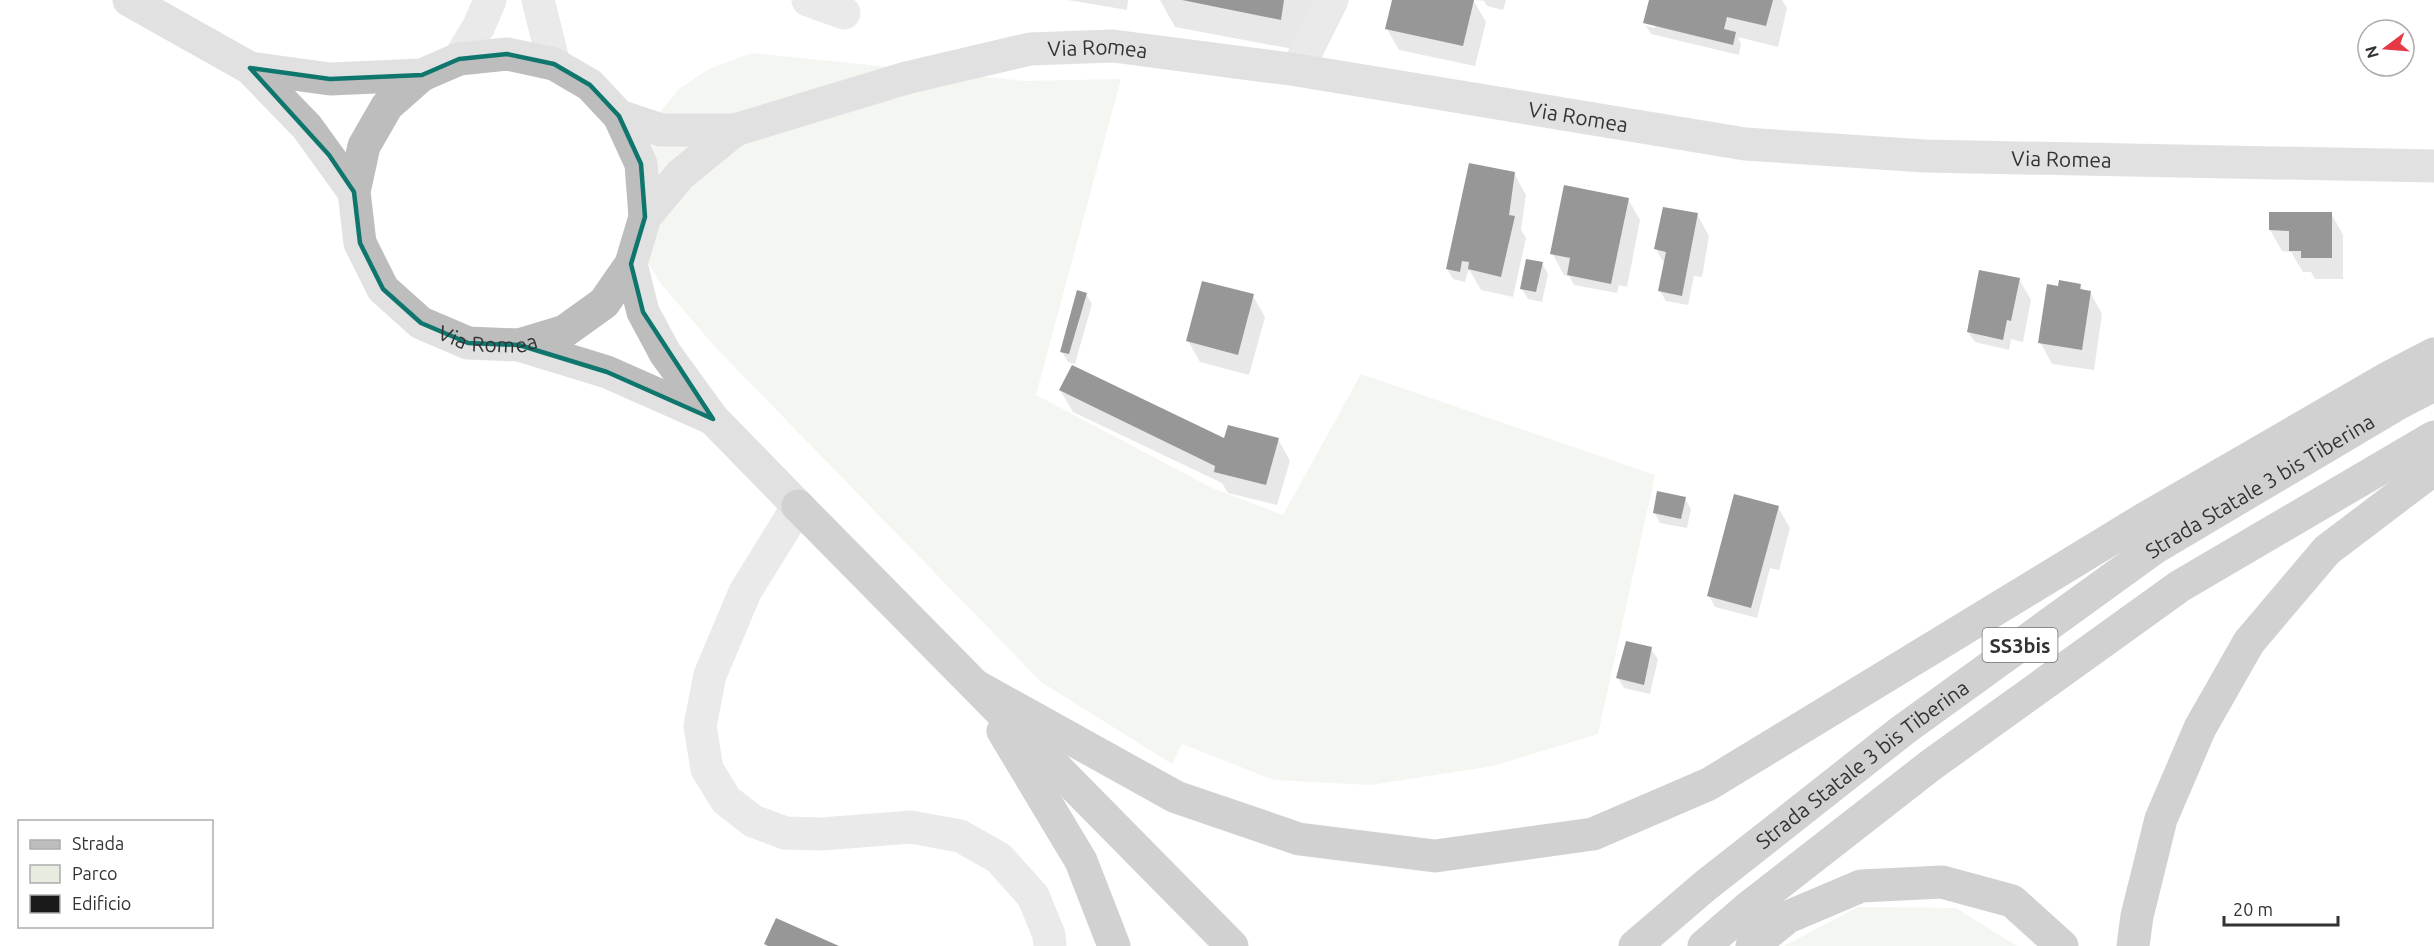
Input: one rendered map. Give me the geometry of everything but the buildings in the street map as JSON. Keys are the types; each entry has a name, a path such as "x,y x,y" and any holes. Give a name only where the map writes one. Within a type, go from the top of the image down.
{"highway":[{"path":"976,686 1176,797 1299,839 1435,856 1593,834 1709,784 2144,519 2386,379 2434,354"},
{"name":"Strada Statale 3 bis Tiberina","path":"1635,946 1705,886 1903,730 2156,547 2399,403 2434,385"},
{"name":"Strada Statale 3 bis Tiberina","path":"1704,946 1758,900 1931,765 2180,586 2434,437"},
{"path":"2133,946 2161,819 2200,728 2249,642 2327,550 2434,469"},
{"path":"798,506 1232,946"},
{"path":"976,686 1081,861 1114,946"},
{"path":"1752,946 1788,917 1861,886 1942,882 2012,902 2062,946"}],"main road":[{"name":"Via Romea","path":"129,0 250,68 307,128 354,192"},
{"name":"Via Romea","path":"619,116 661,130 735,130 906,78 1030,49 1113,46 1297,70 1745,144 1925,156 2434,166"},
{"name":"Via Romea","path":"507,54 554,64 591,85 619,116 641,164 645,217 631,264 604,303 565,331 519,345 468,343 421,323 383,289 360,243 354,192 364,147 387,106 422,75 459,59 507,54"},
{"name":"Via Romea","path":"250,68 330,79 422,75"},
{"name":"Via Romea","path":"645,217 680,175 735,130"},
{"path":"631,264 643,312 665,352 713,419 798,506"},
{"path":"519,345 607,372 713,419"}],"street":[{"path":"459,59 479,26 490,0"},
{"path":"538,0 554,64"},
{"path":"808,0 844,13"},
{"path":"1297,70 1332,0"},
{"path":"798,506 745,592 710,675 700,726 707,769 726,800 753,821 784,833 822,834 912,827 960,836 999,858 1033,896 1049,935 1050,946"}],"highlighted area":[{"path":"507,54 554,64 590,85 619,116 641,164 645,217 631,264 643,312 713,419 607,372 519,345 468,343 421,323 383,289 360,243 354,192 329,155 250,68 330,79 422,75 459,59"}],"green space":[{"path":"752,53 1025,81 1121,79 1036,395 1212,488 1283,515 1361,374 1655,475 1598,734 1493,766 1371,785 1274,780 1182,744 1172,764 1041,682 716,348 661,284 631,234 649,125 679,89 709,69"},
{"path":"1858,907 1956,908 2017,946 1784,946"}]}
